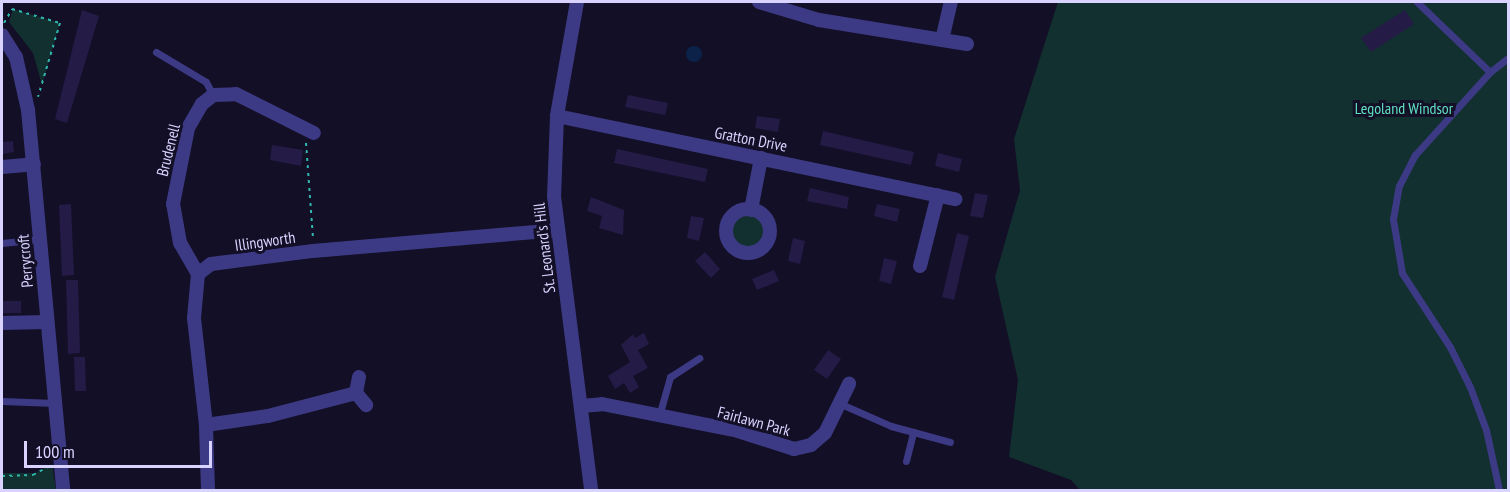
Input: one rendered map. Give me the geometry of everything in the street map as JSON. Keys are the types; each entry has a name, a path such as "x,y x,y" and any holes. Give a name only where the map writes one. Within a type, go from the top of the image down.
{"street":[{"name":"St. Leonard's Hill","path":"577,2 557,116 556,230 591,490"},
{"path":"759,2 819,20 966,44"},
{"path":"942,40 951,2"},
{"name":"Perrycroft","path":"2,35 23,77 34,164 63,490"},
{"path":"213,95 236,94 306,129 306,113"},
{"name":"Brudenell","path":"198,274 180,243 173,204 188,129 202,104 213,95"},
{"name":"Gratton Drive","path":"557,116 955,199"},
{"path":"751,210 761,158"},
{"path":"2,168 34,164"},
{"path":"920,266 938,195"},
{"name":"Illingworth","path":"198,274 211,264 313,251 556,230"},
{"path":"198,274 194,318 206,425 208,490"},
{"path":"2,323 47,322"},
{"path":"356,393 359,377"},
{"name":"Fairlawn Park","path":"580,405 602,404 658,417 738,431 794,449 819,439 841,404 849,384"},
{"path":"206,425 267,416 356,393"},
{"path":"356,393 366,405"}],"lane":[{"path":"1417,2 1490,72"},
{"path":"1499,490 1486,430 1470,387 1450,347 1402,273 1392,230 1396,196 1409,165 1509,51"},
{"path":"156,52 206,82 213,95"},
{"path":"1500,63 1509,58"},
{"path":"2,243 40,239"},
{"path":"658,417 670,377 699,358"},
{"path":"2,401 55,403"},
{"path":"841,404 913,432 950,442"},
{"path":"906,461 913,432"}],"path":[{"path":"2,27 12,9 60,23 37,103"},
{"path":"306,129 313,251"},
{"path":"2,476 33,475 60,456"}],"green space":[{"name":"Legoland Windsor","path":"1058,2 1508,2 1508,490 1080,490 1071,480 1009,457 1018,380 995,277 1020,190 1014,139"},
{"path":"13,9 60,23 42,85 33,53 9,22"},
{"path":"748,214 760,219 765,231 760,243 748,248 736,243 731,231 736,219"},
{"path":"52,464 56,490 2,490 2,473 35,473"}],"water":[{"path":"694,46 702,54 694,62 686,54"}],"building":[{"path":"82,10 99,16 67,123 55,119"},
{"path":"1405,10 1414,24 1371,52 1361,38"},
{"path":"628,95 668,103 665,115 625,107"},
{"path":"757,116 780,119 778,132 755,128"},
{"path":"823,131 914,152 911,165 820,145"},
{"path":"13,141 14,152 2,154 2,142"},
{"path":"272,145 303,150 301,166 270,160"},
{"path":"617,149 708,169 705,182 614,163"},
{"path":"938,153 962,159 959,172 935,166"},
{"path":"810,188 849,197 847,209 807,201"},
{"path":"975,193 988,195 983,218 970,216"},
{"path":"591,197 624,210 623,235 599,228 602,216 587,211"},
{"path":"71,204 74,275 62,276 59,205"},
{"path":"877,204 900,209 897,222 874,216"},
{"path":"691,216 704,218 699,241 687,238"},
{"path":"957,233 969,236 954,300 942,297"},
{"path":"793,238 805,241 800,264 788,261"},
{"path":"705,252 720,269 711,278 695,261"},
{"path":"884,258 897,261 891,284 879,281"},
{"path":"774,270 779,281 757,290 752,279"},
{"path":"66,280 78,280 80,353 68,354"},
{"path":"2,301 21,301 21,313 2,313"},
{"path":"644,333 649,344 638,350 648,368 633,376 639,387 630,393 624,383 615,389 608,376 630,362 621,345 633,334 635,338"},
{"path":"828,350 841,359 827,379 814,370"},
{"path":"74,357 85,357 86,391 75,391"}]}
